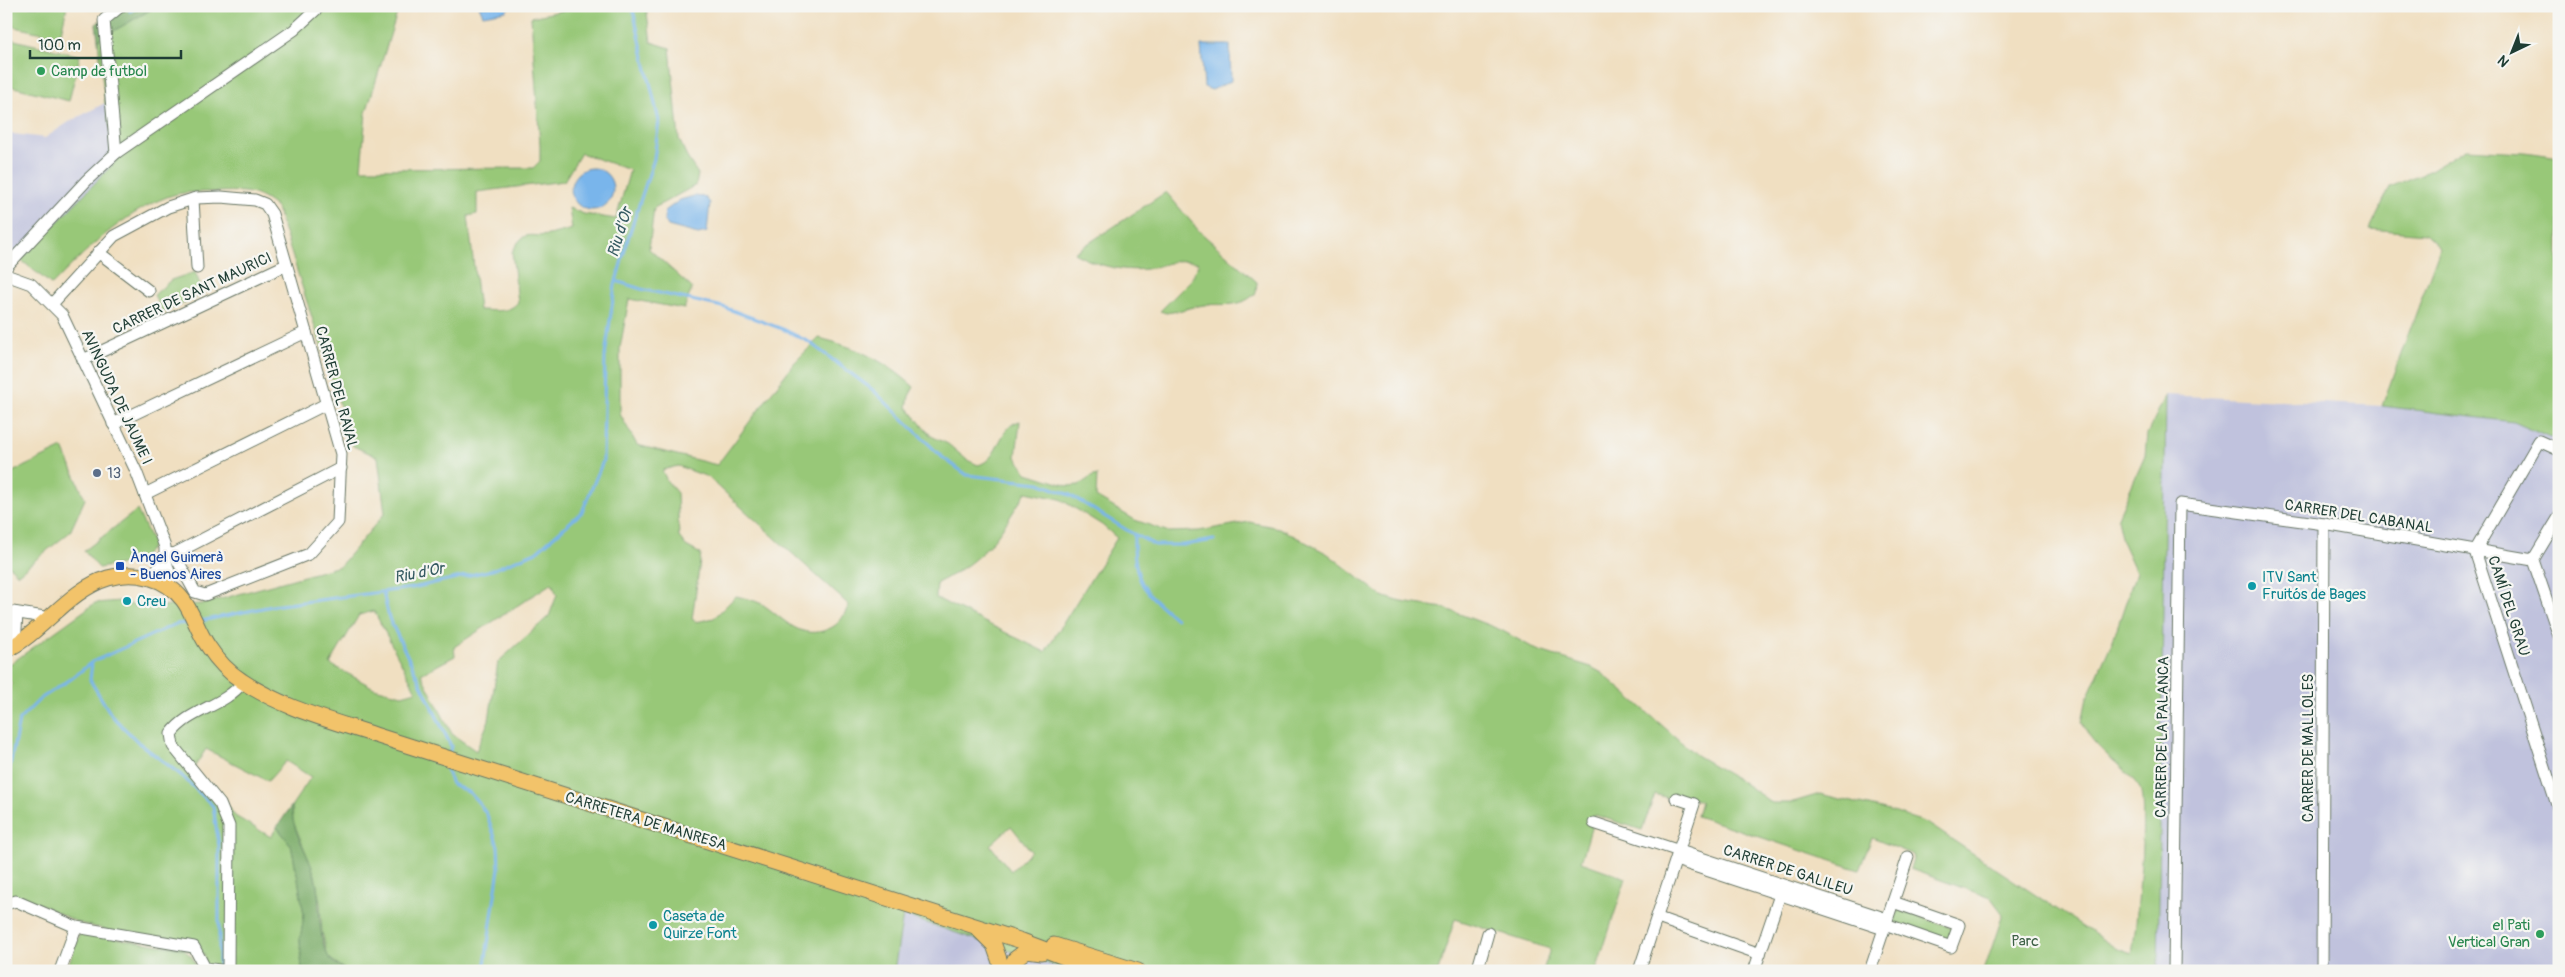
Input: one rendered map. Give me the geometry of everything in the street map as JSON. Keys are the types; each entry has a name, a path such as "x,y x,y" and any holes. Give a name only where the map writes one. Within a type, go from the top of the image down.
{"main road":[{"path":"11,648 88,588 100,581 114,576 141,575 152,578 169,587"},
{"name":"CARRETERA DE MANRESA","path":"169,587 183,600 207,645 220,662 243,682 286,705 440,756 973,925 1022,941 1101,971"},
{"path":"973,925 986,935 994,945 1003,971"},
{"path":"1022,941 1042,942 1075,950 1138,971"},
{"path":"1009,971 1014,959 1027,950 1050,952"}],"street":[{"path":"116,153 104,20 121,6"},
{"path":"6,267 87,180 116,153 294,30 320,6"},
{"name":"CARRER DEL RAVAL","path":"168,555 195,592 205,595 309,554 338,522 341,468 340,448 272,214 265,204 239,198 193,199"},
{"path":"52,304 114,236 168,207 193,199 197,268"},
{"path":"98,252 149,291"},
{"name":"CARRER DE SANT MAURICI","path":"83,360 286,265"},
{"name":"AVINGUDA DE JAUME I","path":"6,275 31,284 62,315 145,494 168,555"},
{"path":"114,424 306,332"},
{"path":"145,494 326,404"},
{"name":"CAMÍ DEL GRAU","path":"2559,450 2539,441 2475,551 2559,811"},
{"path":"152,578 168,555 341,468"},
{"name":"CARRER DEL CABANAL","path":"2180,504 2324,524 2533,560"},
{"name":"CARRER DE LA PALANCA","path":"2174,971 2180,504"},
{"path":"2559,517 2533,560 2559,636"},
{"name":"CARRER DE MALLOLES","path":"2322,971 2324,524"},
{"path":"168,555 169,587"},
{"path":"11,648 12,612 51,618"},
{"path":"6,904 16,902 76,927 194,948 209,970 226,971 229,826 220,804 173,746 171,734 178,724 224,701 243,682"},
{"path":"1639,971 1694,804 1676,798"},
{"name":"CARRER DE GALILEU","path":"1594,823 1677,855 1951,947 1959,925 1893,902"},
{"path":"1870,971 1908,857"},
{"path":"1754,971 1782,889"},
{"path":"1658,918 1760,954"},
{"path":"60,971 76,927"},
{"path":"1481,970 1488,933"}],"shaded area":[{"path":"105,103 116,161 21,260 6,259 6,133 45,138 69,122"},
{"path":"2166,395 2382,406 2514,422 2559,442 2559,971 2158,971"},
{"path":"903,915 1070,971 894,971"}],"green space":[{"name":"Camp de futbol","path":"6,6 67,6 60,37 6,25"},
{"path":"121,6 157,6 98,40 96,24"},
{"name":"Parc","path":"157,6 396,6 397,13 366,113 361,169 533,168 540,161 540,145 531,17 585,6 646,6 651,42 670,48 679,139 688,159 698,174 696,185 654,208 649,249 692,288 684,309 629,299 620,348 620,414 637,445 717,465 794,363 819,338 846,346 881,362 914,387 909,396 907,407 931,436 948,444 967,460 978,465 985,462 991,457 1007,429 1020,421 1016,457 1027,473 1068,486 1079,485 1097,475 1096,497 1135,520 1169,532 1199,531 1249,522 1279,528 1328,554 1382,596 1401,602 1444,608 1501,630 1537,650 1591,667 1602,673 1696,755 1742,782 1772,803 1790,803 1820,794 1893,812 1927,823 2117,949 2132,954 2141,868 2142,798 2139,787 2132,778 2100,749 2082,722 2087,698 2113,640 2136,572 2122,541 2117,519 2145,456 2147,434 2166,395 2158,971 1984,971 2003,914 1991,898 1910,869 1914,855 1872,838 1859,870 1697,816 1701,801 1674,793 1671,799 1655,794 1642,830 1595,815 1581,862 1626,878 1596,971 1543,971 1550,949 1455,919 1438,971 1070,971 903,915 894,971 346,971 328,957 322,932 320,903 315,875 293,821 292,805 311,777 286,761 268,781 206,749 192,771 216,791 235,816 271,837 277,827 291,845 304,915 300,940 302,971 206,971 204,954 79,923 23,896 6,895 6,693 12,684 6,677 6,667 95,603 120,601 138,607 203,604 340,566 385,513 378,457 353,446 277,208 270,202 256,195 242,192 192,192 167,197 150,204 120,223 91,247 52,285 21,260 116,161 105,103 98,40","holes":["581,153 630,170 616,219 584,214 569,208 572,229 549,235 524,237 512,252 518,302 505,310 479,310 468,216 477,214 477,192 564,181","678,466 708,477 849,605 839,621 833,627 823,631 805,632 790,625 762,604 736,596 714,618 696,622 692,619 701,554 686,546 679,537 677,493 667,481 662,470","1026,492 1060,499 1102,525 1117,538 1045,652 936,598 937,583 968,565 989,545 1007,522","552,583 557,595 549,616 498,662 489,720 476,751 452,734 421,674 455,656 454,647","374,611 416,691 402,695 374,688 330,664 359,615","1011,826 1031,851 1011,871 990,845"]},
{"name":"Camp de futbol","path":"6,38 80,56 69,101 6,85"},
{"path":"2465,149 2524,152 2559,157 2559,442 2514,422 2382,406 2440,248 2425,234 2370,229 2390,187 2431,170"},
{"path":"1166,192 1199,231 1257,282 1256,293 1238,303 1199,306 1166,313 1160,311 1191,280 1199,263 1179,261 1137,270 1100,264 1074,253"},
{"path":"195,272 204,294 163,313 154,295 171,280"},
{"path":"63,448 85,499 70,532 18,574 8,565 6,558 6,475"},
{"path":"137,510 154,545 140,561 99,568 84,551"},
{"path":"292,805 294,823 315,877 324,947 329,958 346,971 302,971 300,940 304,915 298,879 291,845 277,827"},
{"path":"1898,910 1951,927 1953,929 1949,941 1893,921"},
{"path":"80,933 183,949 192,957 198,971 66,971"}],"water":[{"path":"479,6 510,6 506,11 483,15"},
{"path":"1201,45 1230,45 1231,81 1212,90 1204,87"},
{"path":"596,168 604,171 610,177 613,189 610,201 604,207 588,210 580,207 574,201 571,185 574,177 580,171"},
{"path":"694,196 705,197 710,203 707,232 698,234 668,226 664,219 665,211 680,200"}],"waterway":[{"path":"130,11 139,6"},
{"name":"Riu d'Or","path":"201,621 272,606 412,588 492,570 536,552 582,512 603,461 605,356 615,285 654,159 659,121 632,6"},
{"path":"616,281 641,289 723,307 785,330 809,342 873,390 942,457 967,475 1039,483 1070,495 1155,545 1184,545 1214,540"},
{"path":"1134,535 1136,564 1142,584 1155,600 1176,619"},
{"path":"383,592 389,618 451,746 449,754"},
{"name":"Riu d'Or","path":"190,623 176,624 92,662 90,680 112,716 139,743 181,775 213,806 219,846 219,968"},
{"path":"6,812 9,799 9,771 19,720 40,699 71,679 92,662"},
{"path":"447,763 446,769 452,784 470,793 487,815 498,846 499,868 484,971"}],"place":[{"name":"Camp de futbol","path":"41,71"},
{"name":"13","path":"97,473"},
{"name":"Àngel Guimerà - Buenos Aires","path":"120,566"},
{"name":"ITV Sant Fruitós de Bages","path":"2252,586"},
{"name":"Creu","path":"127,601"},
{"name":"Caseta de Quirze Font","path":"653,925"},
{"name":"el Pati Vertical Gran","path":"2540,934"}]}
